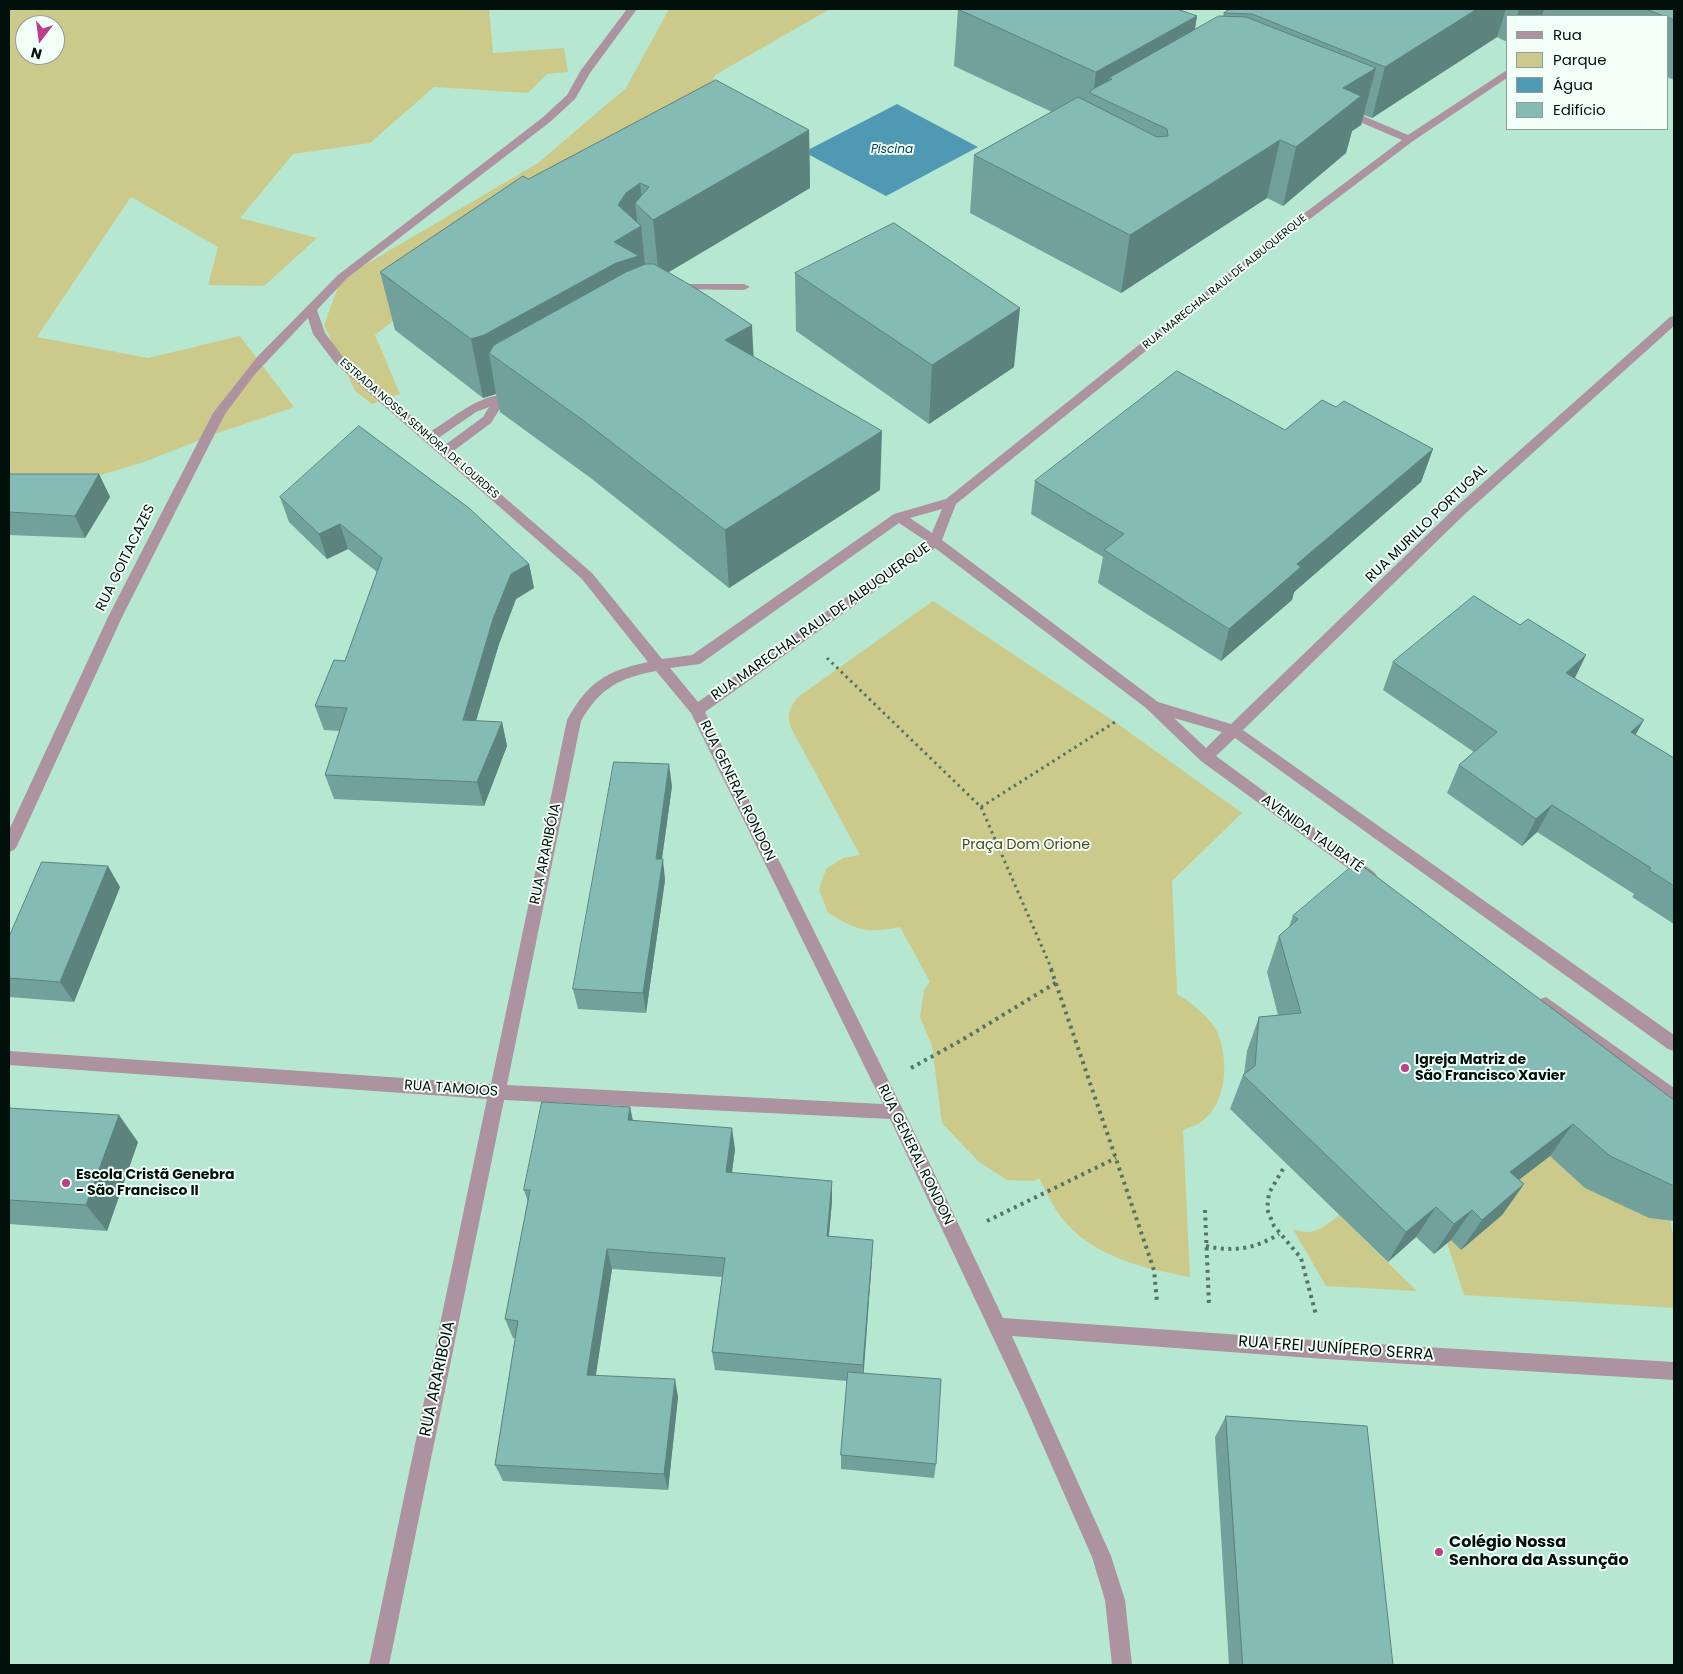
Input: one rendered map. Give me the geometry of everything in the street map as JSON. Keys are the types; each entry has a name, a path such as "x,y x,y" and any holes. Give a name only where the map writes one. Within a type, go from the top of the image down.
{"street":[{"path":"311,309 342,277 546,120 565,103 632,9"},
{"name":"RUA MARECHAL RAUL DE ALBUQUERQUE","path":"660,664 695,660 899,517 951,502 1298,223 1409,139 1506,74"},
{"path":"1335,108 1409,139"},
{"path":"667,296 661,287 744,287"},
{"name":"ESTRADA NOSSA SENHORA DE LOURDES","path":"311,309 318,334 339,360 587,576 621,621 660,664"},
{"name":"RUA GOITACAZES","path":"9,846 116,615 219,413 240,382 263,355 311,309"},
{"name":"RUA MURILLO PORTUGAL","path":"1206,757 1234,732 1462,509 1674,320"},
{"path":"429,439 472,409 504,397 487,420 444,452"},
{"name":"RUA MARECHAL RAUL DE ALBUQUERQUE","path":"697,710 935,541 951,502"},
{"name":"AVENIDA TAUBATÉ","path":"899,517 935,541 1151,704 1206,757 1385,887"},
{"name":"RUA GENERAL RONDON","path":"660,664 697,710 998,1326 1101,1556 1115,1600 1122,1665"},
{"name":"RUA ARARIBÓIA","path":"497,1092 574,720 595,689 619,676 660,664"},
{"name":"AVENIDA TAUBATÉ","path":"1151,704 1234,732 1674,1044"},
{"path":"1538,998 1674,1097"},
{"name":"RUA TAMOIOS","path":"9,1058 497,1092 895,1112"},
{"name":"RUA ARARIBOIA","path":"379,1665 497,1092"},
{"name":"RUA FREI JUNÍPERO SERRA","path":"998,1326 1325,1350 1674,1371"}],"path":[{"path":"803,634 981,807 1057,982 1154,1270 1159,1338"},
{"path":"981,807 1115,722"},
{"path":"881,1084 962,1040 1057,982"},
{"path":"955,1236 1116,1158"},
{"path":"1283,1169 1269,1188 1266,1202 1271,1220 1280,1234 1294,1248 1304,1267 1325,1350"},
{"path":"1205,1210 1210,1341"},
{"path":"1206,1246 1227,1250 1250,1249 1264,1244 1280,1234"}],"green space":[{"path":"9,9 489,9 493,53 564,48 568,72 547,74 528,93 434,87 370,143 293,154 240,218 317,238 264,286 208,285 218,247 131,197 37,337 148,358 240,336 294,407 215,434 144,462 61,487 9,488"},
{"path":"669,9 830,9 715,75 697,131 438,286 375,335 400,394 372,404 355,391 324,325 341,279 538,163 626,88"},
{"name":"Praça Dom Orione","path":"933,601 1115,722 1242,813 1172,881 1177,994 1200,1011 1211,1023 1218,1034 1224,1057 1221,1093 1216,1104 1210,1114 1199,1123 1183,1130 1190,1277 1140,1266 1093,1246 1079,1236 1059,1214 1039,1178 1034,1181 1007,1180 979,1162 942,1123 932,1046 920,1017 924,990 930,982 900,927 870,930 855,927 828,913 819,890 826,869 843,858 860,855 791,728 789,715 791,708 798,697"},
{"path":"1550,1156 1592,1179 1603,1196 1649,1218 1670,1220 1674,1239 1674,1308 1464,1295 1447,1243 1437,1233 1441,1230 1461,1250 1479,1194"},
{"path":"1339,1215 1417,1291 1326,1286 1293,1229 1312,1232 1323,1227"}],"water":[{"name":"Piscina","path":"897,104 978,147 886,196 804,152"}],"building":[{"path":"958,9 1177,9 1197,16 1096,72"},
{"path":"1230,9 1477,9 1385,67 1252,14 1224,13"},
{"path":"1646,9 1674,9 1674,20 1668,17 1668,15 1661,15"},
{"path":"1219,16 1246,17 1376,68 1343,88 1361,96 1296,147 1280,140 1130,235 974,155 1078,97 1157,137 1168,136 1167,129 1090,93 1091,90"},
{"path":"716,80 809,130 653,220 635,203 649,187 640,183 626,193 618,205 641,226 614,242 639,256 616,263 484,335 471,339 380,272 523,176 528,179"},
{"path":"894,223 1020,308 932,365 795,273"},
{"path":"646,264 654,264 752,325 725,340 882,431 725,530 584,421 489,353 494,345 626,272"},
{"path":"1177,371 1285,430 1322,400 1336,407 1344,401 1433,449 1297,564 1301,567 1229,629 1104,550 1124,534 1035,481"},
{"path":"359,426 469,508 529,564 511,574 493,619 463,720 502,722 477,782 325,775 347,708 315,706 334,660 345,661 382,558 340,524 319,534 280,497"},
{"path":"9,474 99,474 75,516 9,512"},
{"path":"1474,596 1520,625 1528,619 1586,655 1566,673 1644,720 1631,732 1674,758 1674,886 1649,870 1651,868 1552,805 1536,819 1459,765 1497,732 1393,662"},
{"path":"614,762 669,764 656,859 663,859 643,993 573,989"},
{"path":"42,862 108,866 60,982 9,978 9,937"},
{"name":"Igreja Matriz de São Francisco Xavier","path":"1357,862 1674,1100 1674,1186 1610,1156 1573,1124 1510,1172 1524,1184 1482,1220 1472,1210 1454,1224 1436,1207 1406,1232 1243,1075 1255,1066 1259,1017 1301,1013 1279,936 1298,919 1293,916"},
{"path":"542,1102 630,1107 628,1120 732,1128 726,1172 832,1181 827,1236 873,1240 863,1365 712,1352 725,1258 607,1249 587,1375 675,1379 664,1474 495,1465 518,1321 505,1319 530,1190 524,1190"},
{"path":"9,1108 119,1115 86,1205 9,1200"},
{"path":"848,1372 941,1379 936,1464 841,1455"},
{"path":"1226,1416 1367,1426 1393,1665 1243,1665"}],"place":[{"name":"Igreja Matriz de São Francisco Xavier","path":"1405,1068"},
{"name":"Escola Cristã Genebra - São Francisco II","path":"66,1183"},
{"name":"Colégio Nossa Senhora da Assunção","path":"1439,1552"}]}
